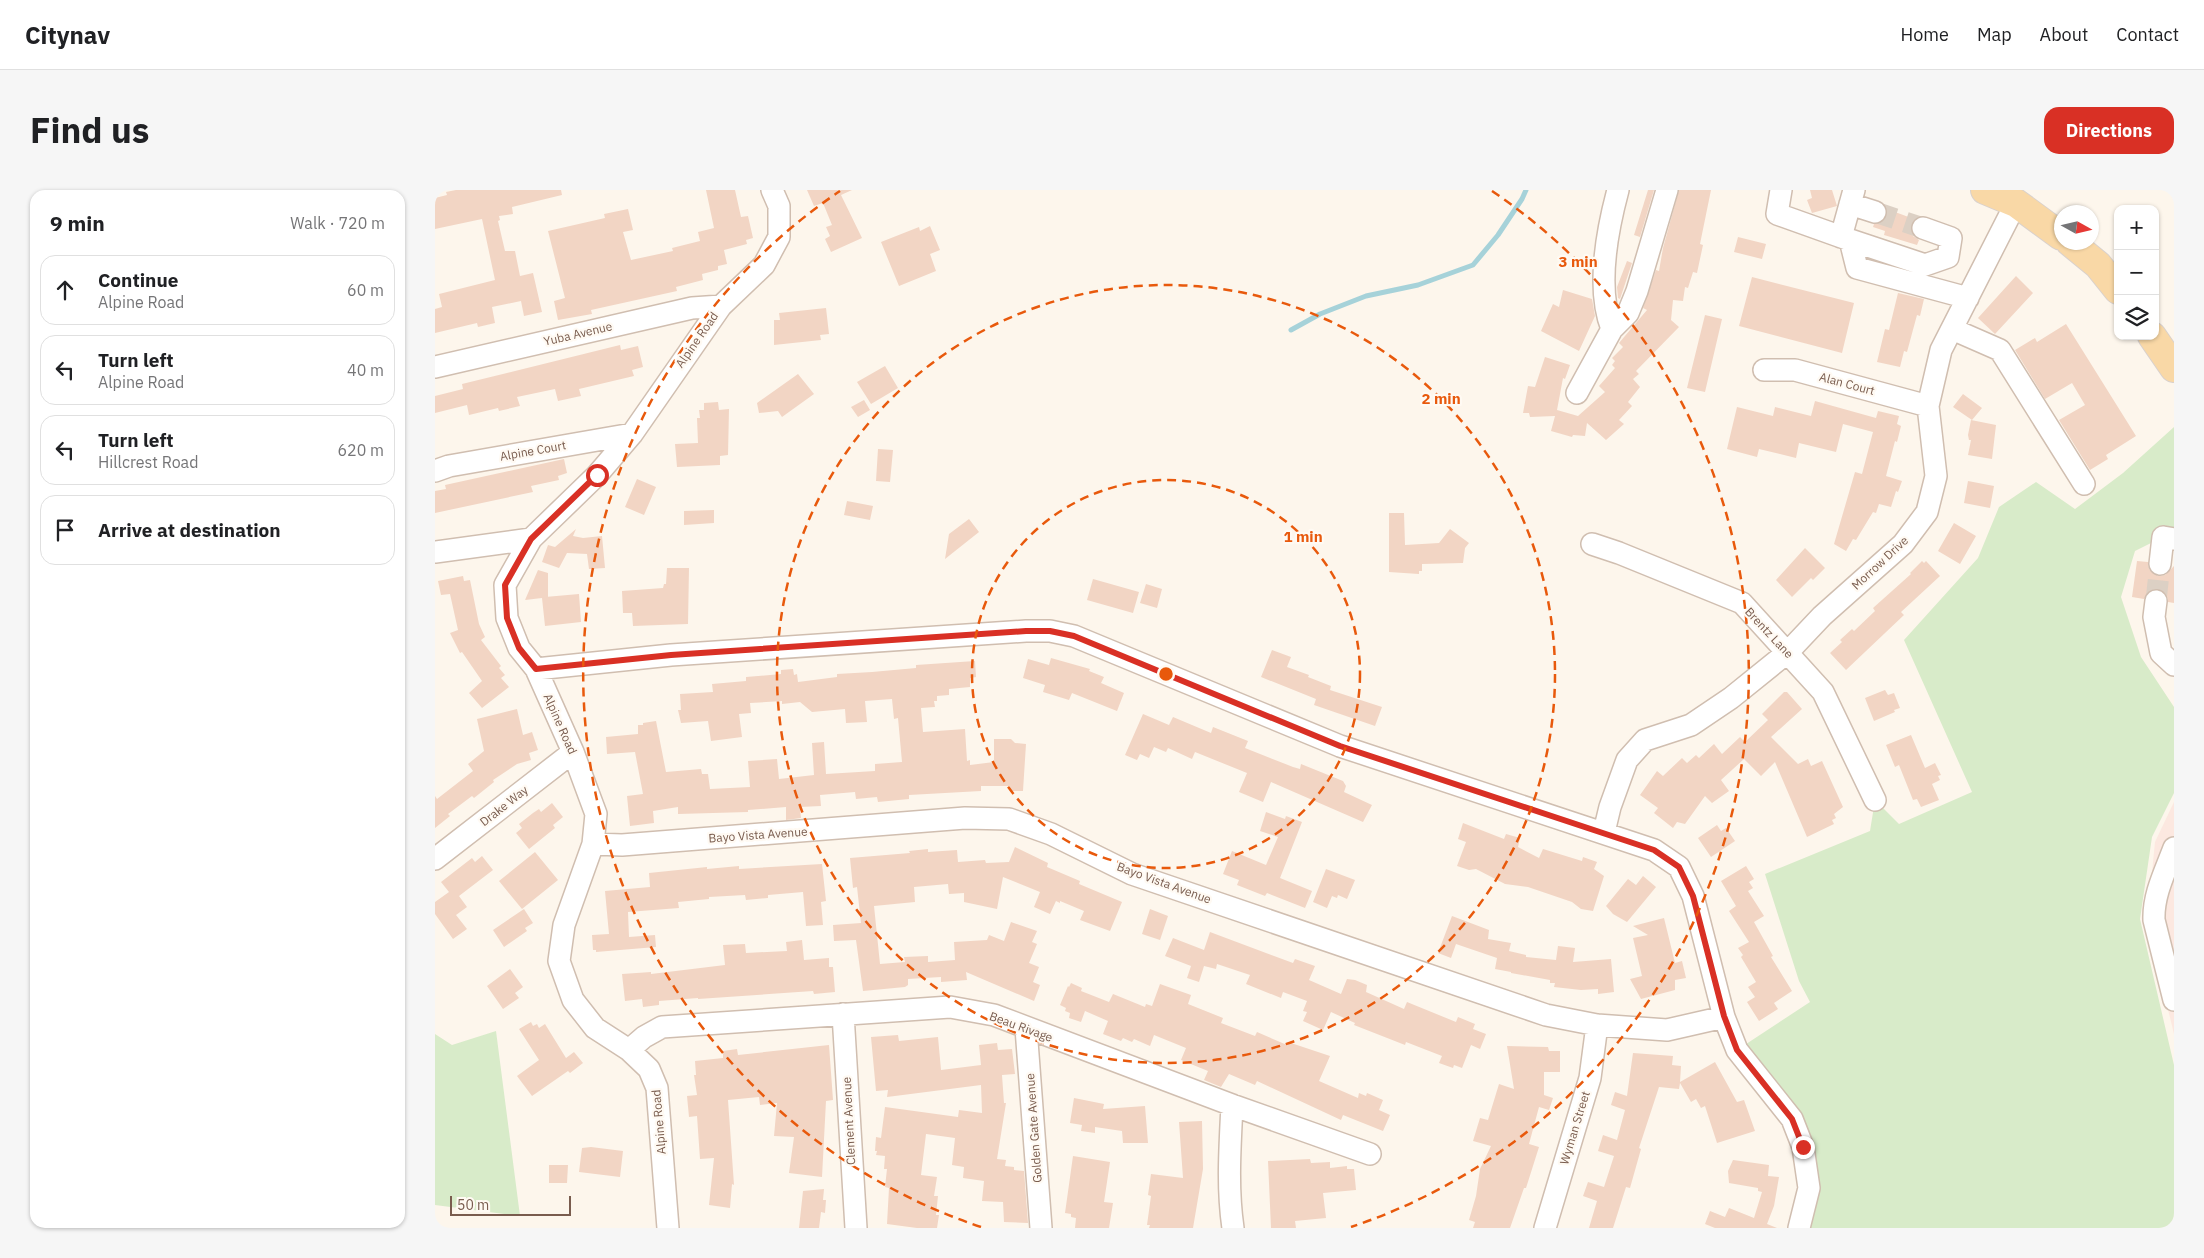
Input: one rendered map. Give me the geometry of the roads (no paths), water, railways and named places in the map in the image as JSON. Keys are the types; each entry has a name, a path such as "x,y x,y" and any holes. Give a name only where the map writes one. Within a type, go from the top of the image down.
{"main road":[{"path":"1985,190 2016,203 2054,231"},
{"path":"2080,250 2098,265 2114,285"},
{"path":"2155,340 2174,368"}],"street":[{"name":"Alpine Road","path":"668,1228 657,1088 649,1069 629,1050 595,1028 573,1000 559,961 564,925 593,844 596,814 573,752 536,669 519,648 507,618 505,585 531,539 597,475 632,434 721,306 764,265 779,237 779,206 772,190"},
{"path":"1612,329 1607,316 1605,264 1611,215 1618,190"},
{"path":"1577,393 1612,329 1628,312 1637,291 1667,190"},
{"path":"1781,190 1777,214 1925,265 1948,257 1951,238 1923,228"},
{"path":"1875,212 1852,197 1846,239 1857,268 1921,287 1968,298"},
{"name":"Morrow Drive","path":"1604,832 1610,807 1627,760 1645,740 1691,725 1731,698 1788,652 1822,616 1903,544 1927,512 1936,476 1928,406 1941,350 2016,203"},
{"name":"Yuba Avenue","path":"435,367 693,308 721,306"},
{"path":"1952,329 2000,350 2084,484"},
{"name":"Alan Court","path":"1764,370 1795,370 1928,406"},
{"name":"Alpine Court","path":"435,471 449,466 632,434"},
{"path":"2161,564 2163,537 2174,539"},
{"path":"435,552 531,539"},
{"name":"Brentz Lane","path":"1592,544 1619,553 1741,604 1788,652 1823,692 1875,800"},
{"path":"2156,600 2154,617 2161,653 2174,665"},
{"path":"536,669 681,654 1050,631 1074,636 1340,746 1654,850 1679,867 1693,896 1724,1016 1737,1050 1792,1119 1803,1147 1809,1188 1799,1228"},
{"name":"Drake Way","path":"435,859 573,752"},
{"name":"Bayo Vista Avenue","path":"593,844 622,845 858,828 965,818 1009,819 1051,834 1132,874 1547,1016 1597,1025 1667,1030 1724,1016"},
{"path":"2174,848 2155,898 2154,910 2154,920 2174,1000"},
{"name":"Beau Rivage","path":"629,1050 644,1037 662,1027 951,1007 994,1015 1232,1105 1370,1154"},
{"name":"Clement Avenue","path":"843,1014 855,1228"},
{"name":"Wyman Street","path":"1545,1228 1590,1078 1597,1025"},
{"name":"Golden Gate Avenue","path":"1027,1028 1041,1228"},
{"path":"1232,1105 1229,1203 1233,1228"}],"waterway":[{"path":"1291,330 1320,314 1366,296 1418,285 1473,265 1498,235 1526,190"}],"tunnel":[{"path":"1875,212 1923,228"},
{"path":"2156,601 2160,564"}]}
